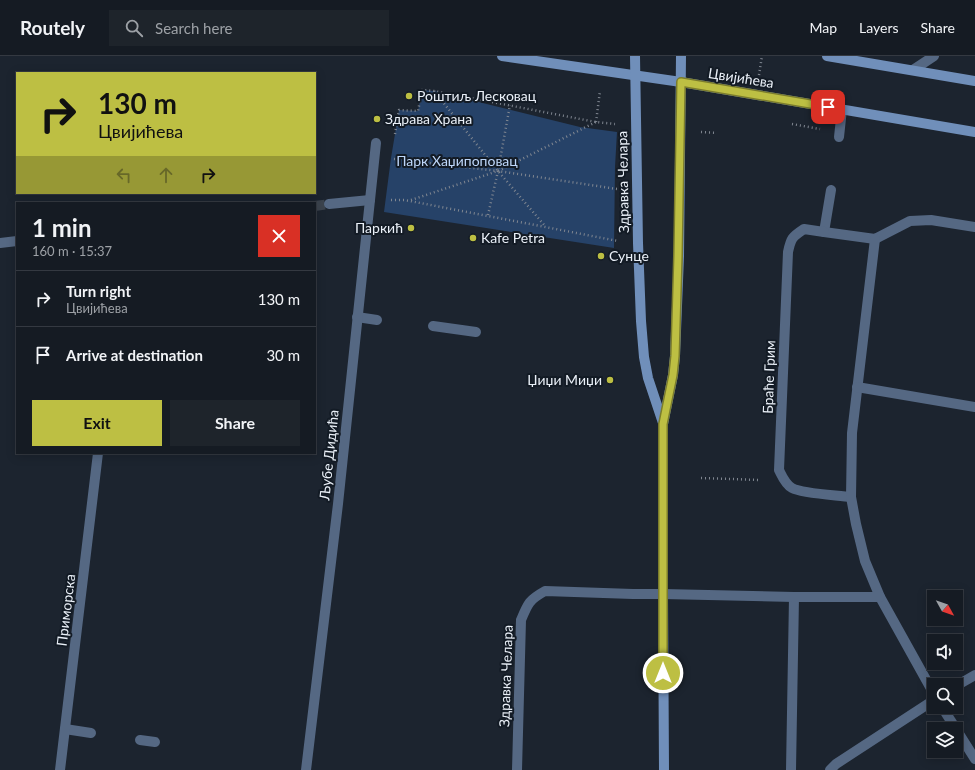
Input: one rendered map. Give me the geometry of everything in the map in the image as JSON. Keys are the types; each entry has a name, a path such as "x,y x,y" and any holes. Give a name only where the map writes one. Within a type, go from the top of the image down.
{"main road":[{"name":"Цвијићева","path":"502,56 681,82 975,132"},
{"name":"Здравка Челара","path":"635,56 638,243 641,321 644,357 648,378 663,424"},
{"name":"Здравка Челара","path":"664,770 663,424 673,375 675,356 681,56"},
{"path":"827,56 975,81"}],"street":[{"path":"913,70 934,56"},
{"path":"839,137 842,109"},
{"name":"Љубе Дидића","path":"306,770 338,504 376,143"},
{"path":"824,232 831,190"},
{"path":"329,204 370,200"},
{"path":"927,681 880,597 865,561 851,497 852,433 875,239 910,221 931,220 975,227"},
{"name":"Браће Грим","path":"784,481 779,470 788,252 791,240 804,229 875,239"},
{"path":"0,242 16,240"},
{"path":"357,317 378,320"},
{"path":"433,326 476,332"},
{"path":"857,387 975,407"},
{"name":"Приморска","path":"60,770 98,454"},
{"path":"784,481 792,488 804,492 851,497"},
{"name":"Здравка Челара","path":"517,770 521,620 527,605 534,598 545,591 663,594"},
{"path":"663,594 794,598 880,597"},
{"path":"791,770 794,598"},
{"path":"963,682 975,676"},
{"path":"830,770 836,764 927,705"},
{"path":"66,729 91,733"},
{"path":"140,740 155,742"},
{"path":"963,740 975,759"}],"path":[{"path":"395,137 399,110 418,111 422,90 434,90 596,122 498,171 410,201 620,241 638,243"},
{"path":"434,90 498,171 546,227"},
{"path":"488,216 510,105"},
{"path":"391,158 498,171 620,190"},
{"path":"701,478 784,481"}],"green space":[{"name":"Парк Хаџипоповац","path":"422,90 434,91 580,127 617,132 614,248 384,212 399,110 418,111"}],"tunnel":[{"path":"316,206 329,204"}],"place":[{"name":"Роштиљ Лесковац","path":"409,96"},
{"name":"Здрава Храна","path":"377,119"},
{"name":"Паркић","path":"411,228"},
{"name":"Kafe Petra","path":"473,238"},
{"name":"Сунце","path":"601,256"},
{"name":"Џиџи Миџи","path":"610,380"}],"route":[{"path":"663,673 663,424 673,375 675,356 681,82 828,107"}]}
